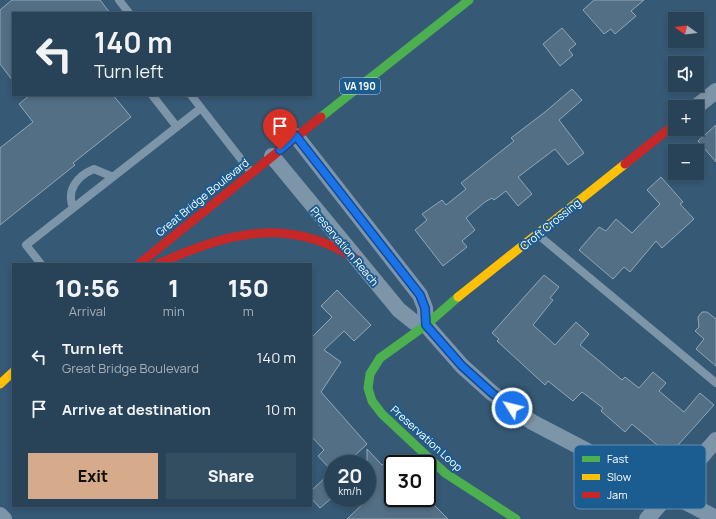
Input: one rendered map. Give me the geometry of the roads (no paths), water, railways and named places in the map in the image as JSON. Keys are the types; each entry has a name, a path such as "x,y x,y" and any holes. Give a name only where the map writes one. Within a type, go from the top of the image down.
{"main road":[{"name":"Great Bridge Boulevard","path":"140,263 296,136 469,0"},
{"name":"Croft Crossing","path":"426,325 668,130"},
{"path":"160,263 192,248 217,240 248,232 275,230 302,234 332,244 356,259"},
{"name":"Preservation Loop","path":"426,325 380,358 370,374 368,388 372,401 382,414 445,473 516,519"},
{"path":"0,384 12,373"}],"street":[{"path":"704,101 716,91"},
{"path":"296,136 420,295 425,308 426,325"},
{"name":"Preservation Reach","path":"272,156 399,310 414,322 426,325 462,366 492,393 532,422 576,445"},
{"path":"706,451 716,440"},
{"path":"646,519 655,509"},
{"name":"Preservation Reach","path":"699,509 716,518"},
{"path":"0,514 4,519"}],"lane":[{"path":"119,0 128,12"},
{"path":"153,96 177,127"},
{"path":"192,96 251,173"},
{"path":"40,263 26,245 201,108"},
{"path":"73,208 70,200 72,186 86,172 94,169 113,177"},
{"path":"537,234 716,383"}]}
